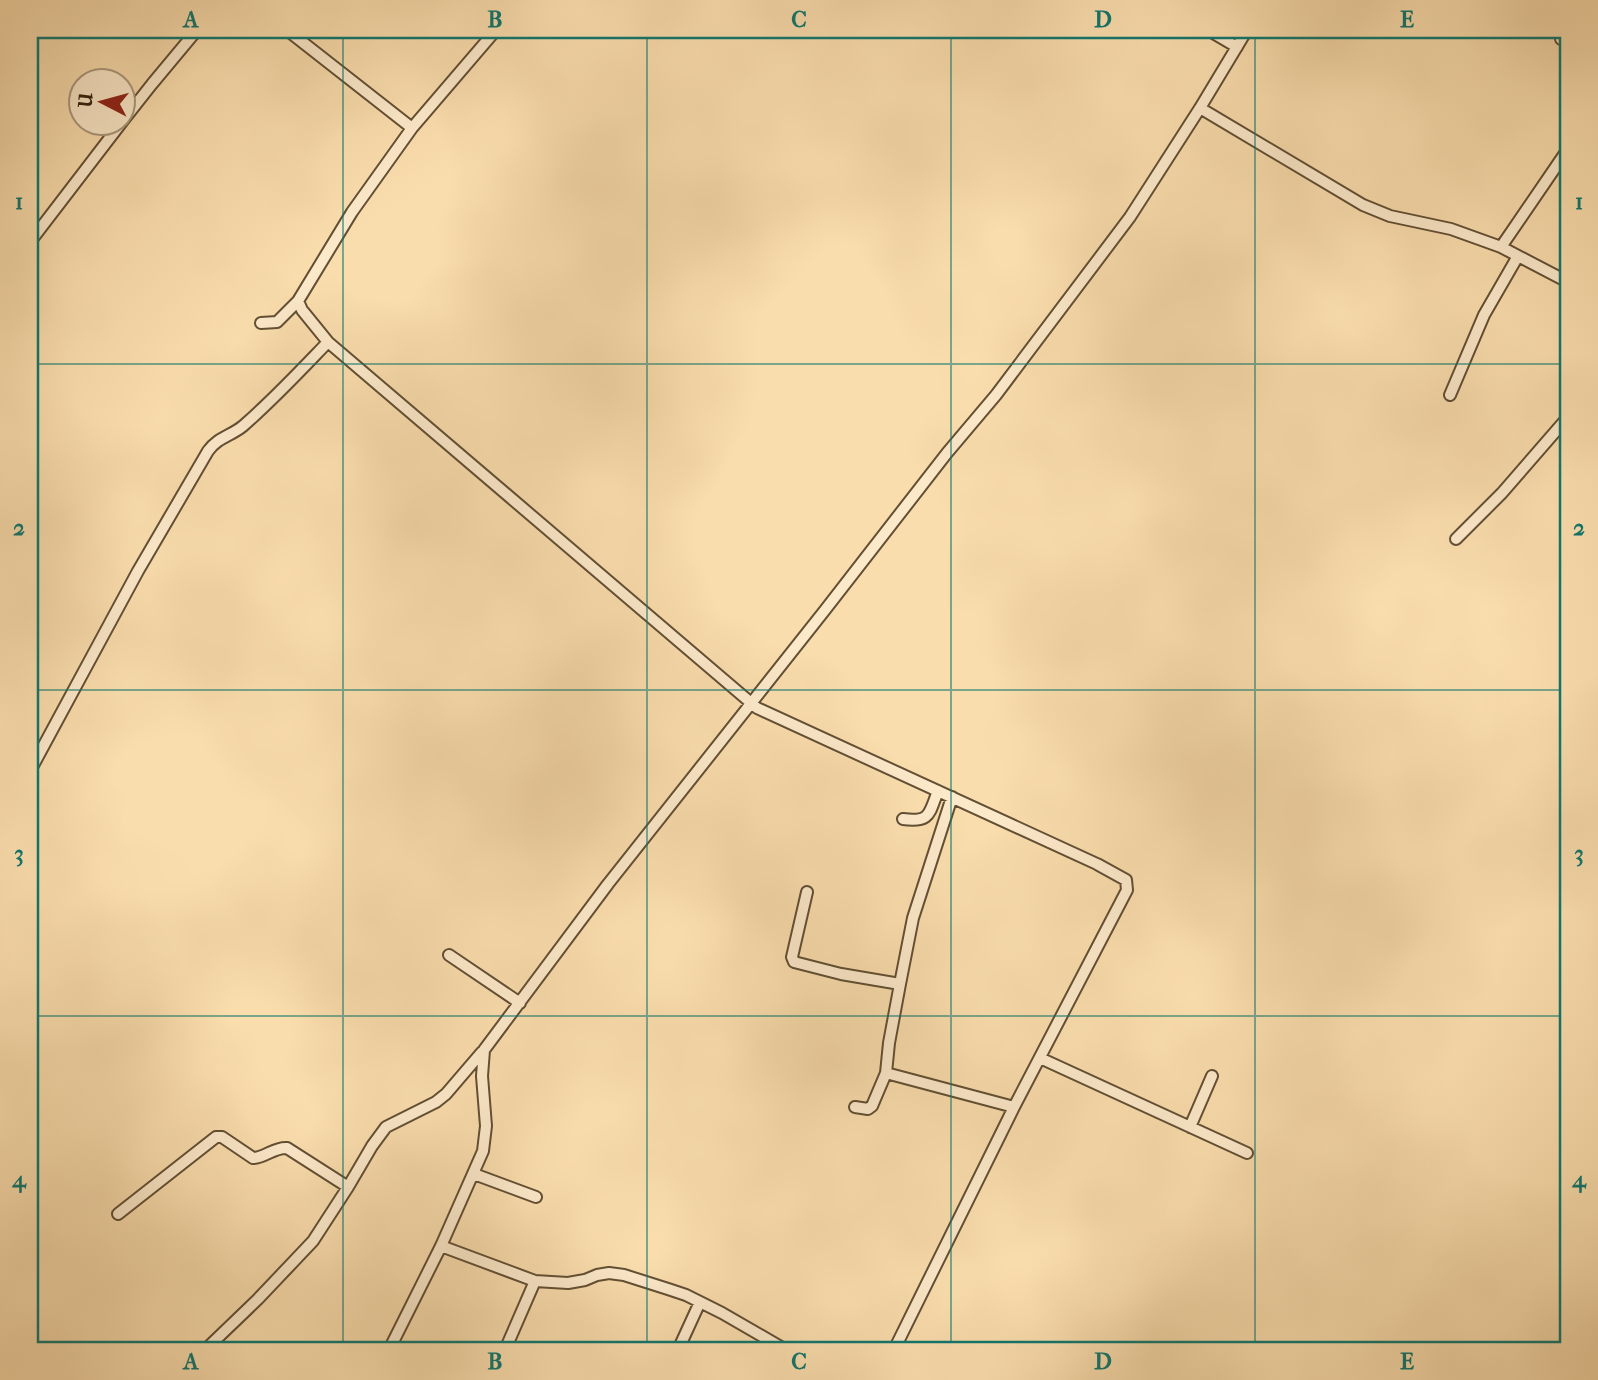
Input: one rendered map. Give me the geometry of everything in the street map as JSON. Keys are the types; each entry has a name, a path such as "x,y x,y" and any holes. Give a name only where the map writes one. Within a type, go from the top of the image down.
{"street":[{"path":"136,104 197,30"},
{"path":"287,30 412,128"},
{"path":"261,323 277,322 299,301 352,212 412,128 496,30"},
{"path":"1208,30 1237,47"},
{"path":"205,1350 313,1241 386,1127 436,1102 484,1050 608,884 947,453 996,395 1130,217 1247,30"},
{"path":"1200,108 1363,205 1390,216 1451,229 1501,247 1568,282"},
{"path":"30,242 111,136"},
{"path":"1501,247 1568,149"},
{"path":"1450,395 1484,315 1518,256"},
{"path":"299,301 302,310 328,342 750,704 1097,864 1123,877 1127,883 1122,899 1014,1107 894,1350"},
{"path":"30,771 138,571 208,451 218,440 240,428 266,405 328,342"},
{"path":"1456,539 1502,493 1568,417"},
{"path":"903,820 924,819 938,791"},
{"path":"855,1107 868,1109 872,1106 886,1073 889,1043 913,918 952,797"},
{"path":"807,892 792,957 794,962 841,974 900,984"},
{"path":"449,955 520,1003"},
{"path":"389,1350 441,1246 483,1151 484,1050"},
{"path":"1041,1058 1247,1153"},
{"path":"886,1073 1014,1107"},
{"path":"1189,1127 1212,1076"},
{"path":"118,1214 216,1137 253,1158 280,1147 287,1148 348,1187"},
{"path":"474,1174 536,1197"},
{"path":"441,1246 534,1281 568,1283 609,1273 624,1275 668,1289 722,1312 786,1350"},
{"path":"505,1350 534,1281"},
{"path":"678,1350 700,1302"}]}
